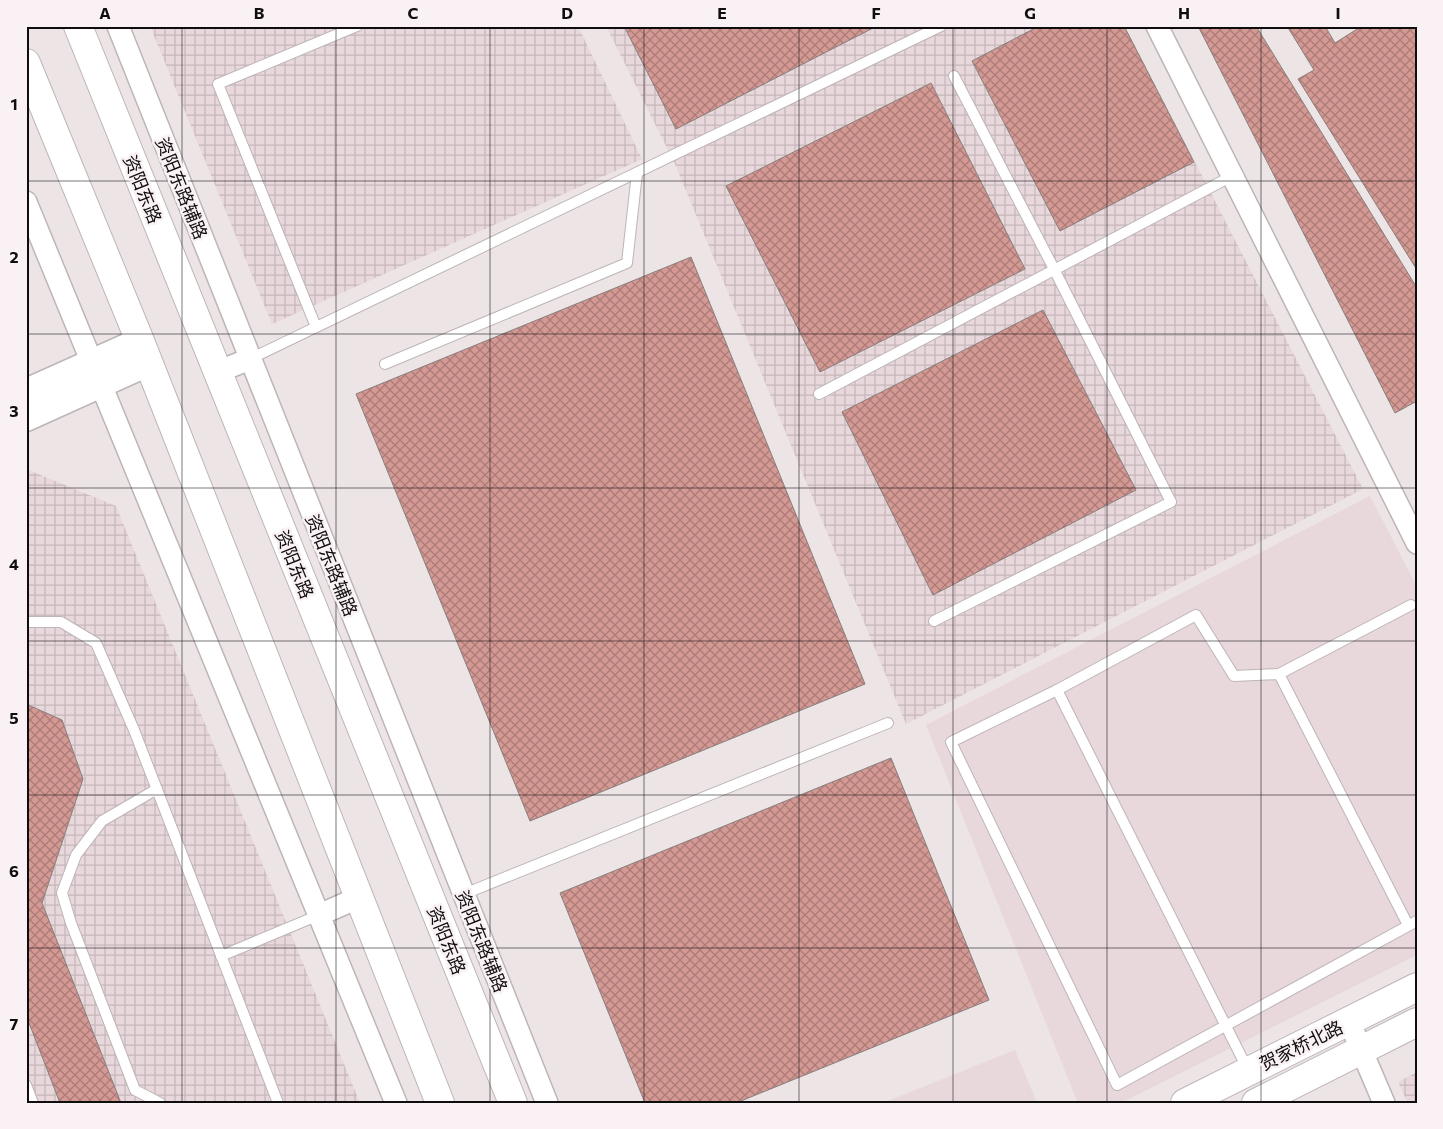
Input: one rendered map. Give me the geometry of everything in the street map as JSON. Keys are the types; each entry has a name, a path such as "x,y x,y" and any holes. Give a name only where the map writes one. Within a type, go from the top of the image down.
{"main road":[{"name":"资阳东路","path":"78,26 513,1103"},
{"path":"26,63 144,352 440,1103"},
{"name":"贺家桥北路","path":"1185,1103 1417,987"},
{"name":"贺家桥北路","path":"1256,1103 1417,1022"}],"street":[{"name":"资阳东路辅路","path":"118,26 547,1103"},
{"path":"1157,26 1417,543"},
{"path":"26,202 396,1103"},
{"path":"26,418 97,373 144,352"},
{"path":"217,372 250,359"},
{"path":"26,392 97,373"},
{"path":"433,905 464,894"},
{"path":"319,915 360,897"},
{"path":"1349,1021 1384,1103"}],"lane":[{"path":"316,327 218,84 357,26"},
{"path":"250,359 941,26"},
{"path":"934,621 1171,502 1054,269 954,76"},
{"path":"385,364 627,263 637,173"},
{"path":"819,394 1232,176"},
{"path":"1278,674 1412,923 1116,1085 951,742 1057,690 1196,615 1234,676 1278,674 1411,605"},
{"path":"26,622 61,622 96,643 134,730 278,1103"},
{"path":"1057,690 1249,1071"},
{"path":"464,894 888,723"},
{"path":"157,789 102,821 76,855 62,893 71,923 135,1090 160,1103"},
{"path":"222,956 319,915"},
{"path":"26,1085 33,1103"}],"shaded area":[{"path":"150,26 578,26 642,159 272,324"},
{"path":"606,26 1125,26 1363,489 906,724 675,164"},
{"path":"26,469 116,506 360,1103 26,1103"},
{"path":"1370,496 1417,587 1417,955 1121,1103 1078,1103 926,725"},
{"path":"1015,1050 1037,1103 883,1103"},
{"path":"1417,1072 1417,1103 1408,1103 1398,1082"}],"building":[{"path":"624,26 877,26 676,129"},
{"path":"1039,26 1124,26 1194,162 1060,231 972,61"},
{"path":"1198,26 1256,26 1417,288 1417,401 1395,413"},
{"path":"1287,26 1325,26 1335,43 1362,26 1417,26 1417,270 1298,79 1314,70"},
{"path":"931,83 1025,269 820,372 726,186"},
{"path":"691,257 865,684 530,821 356,394"},
{"path":"1043,310 1136,490 933,595 842,412"},
{"path":"26,704 62,720 83,779 42,903 121,1103 60,1103 26,1015"},
{"path":"891,758 989,1000 736,1103 645,1103 560,893"}]}
